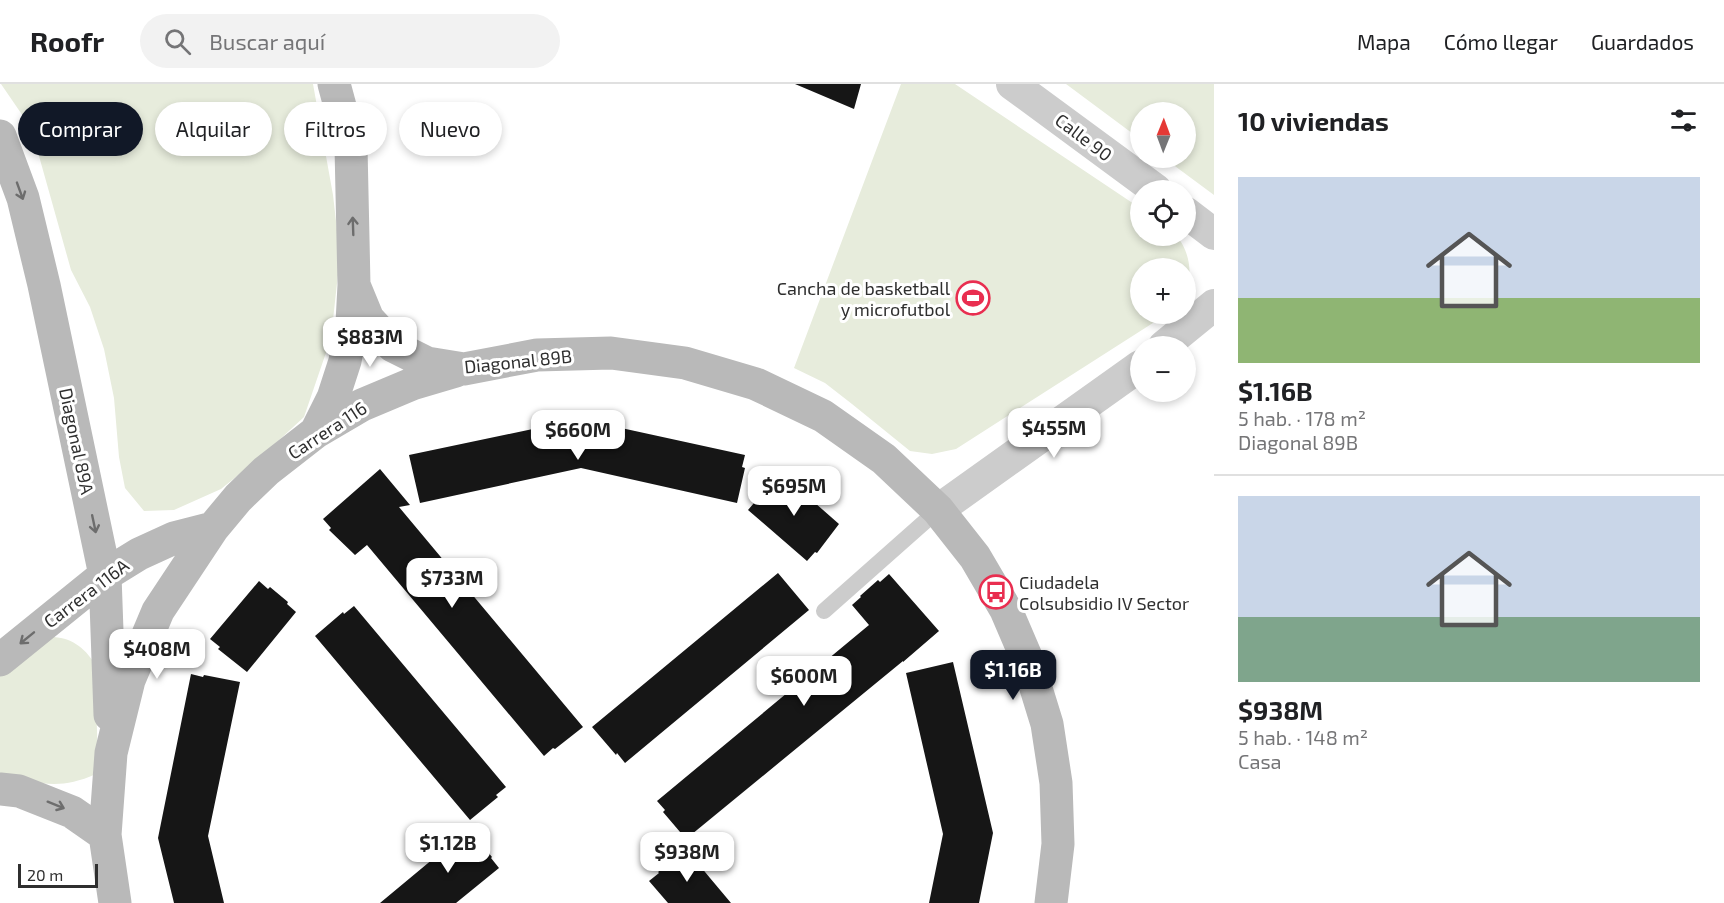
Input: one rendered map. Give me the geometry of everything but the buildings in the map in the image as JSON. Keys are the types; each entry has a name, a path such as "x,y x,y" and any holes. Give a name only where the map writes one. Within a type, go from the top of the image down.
{"street":[{"name":"Diagonal 89B","path":"316,432 333,398 345,361 352,323 354,285 351,147 334,84"},
{"name":"Calle 90","path":"1012,84 1142,180"},
{"name":"Diagonal 89A","path":"0,136 23,198 44,285 105,575 111,753 105,835 115,903"},
{"path":"1196,220 1214,234"},
{"name":"Diagonal 89B","path":"354,285 368,319 393,346 427,363 464,369 537,355 611,353 685,363 756,384 823,416 884,459 938,510 975,558 1006,610 1027,659 1047,724 1056,783 1058,844 1051,903"},
{"path":"1176,336 1214,305"},
{"name":"Carrera 116","path":"213,528 238,498 266,471 316,432 372,400 412,384 464,369"},
{"path":"938,510 1130,373"},
{"name":"Diagonal 89A","path":"111,753 129,680 158,611 213,528"},
{"name":"Carrera 116A","path":"0,660 105,575 139,554 174,538 213,528"},
{"path":"105,575 121,597 145,609 158,611"},
{"path":"0,789 19,791 72,812 105,835"}],"lane":[{"path":"824,611 938,510"}],"green space":[{"path":"1,84 313,84 316,102 284,102 284,156 326,156 340,256 331,338 304,417 263,455 221,489 174,510 144,511 125,488 119,457 114,398 104,349 90,307 71,270 39,156 143,156 143,102 18,102 18,109"},
{"path":"901,84 955,84 1130,201 1130,246 1183,246 1187,255 1188,258 1130,258 1130,324 1151,324 956,449 932,454 910,451 825,383 794,368"},
{"path":"1066,84 1214,84 1214,195 1178,168 1196,168 1196,102 1130,102 1130,132"},
{"path":"50,637 58,637 76,644 95,664 98,765 96,774 59,784 48,784 0,774 0,673"}],"place":[{"name":"Cancha de basketball y microfutbol","path":"973,298"},
{"name":"Ciudadela Colsubsidio IV Sector","path":"996,592"}]}
